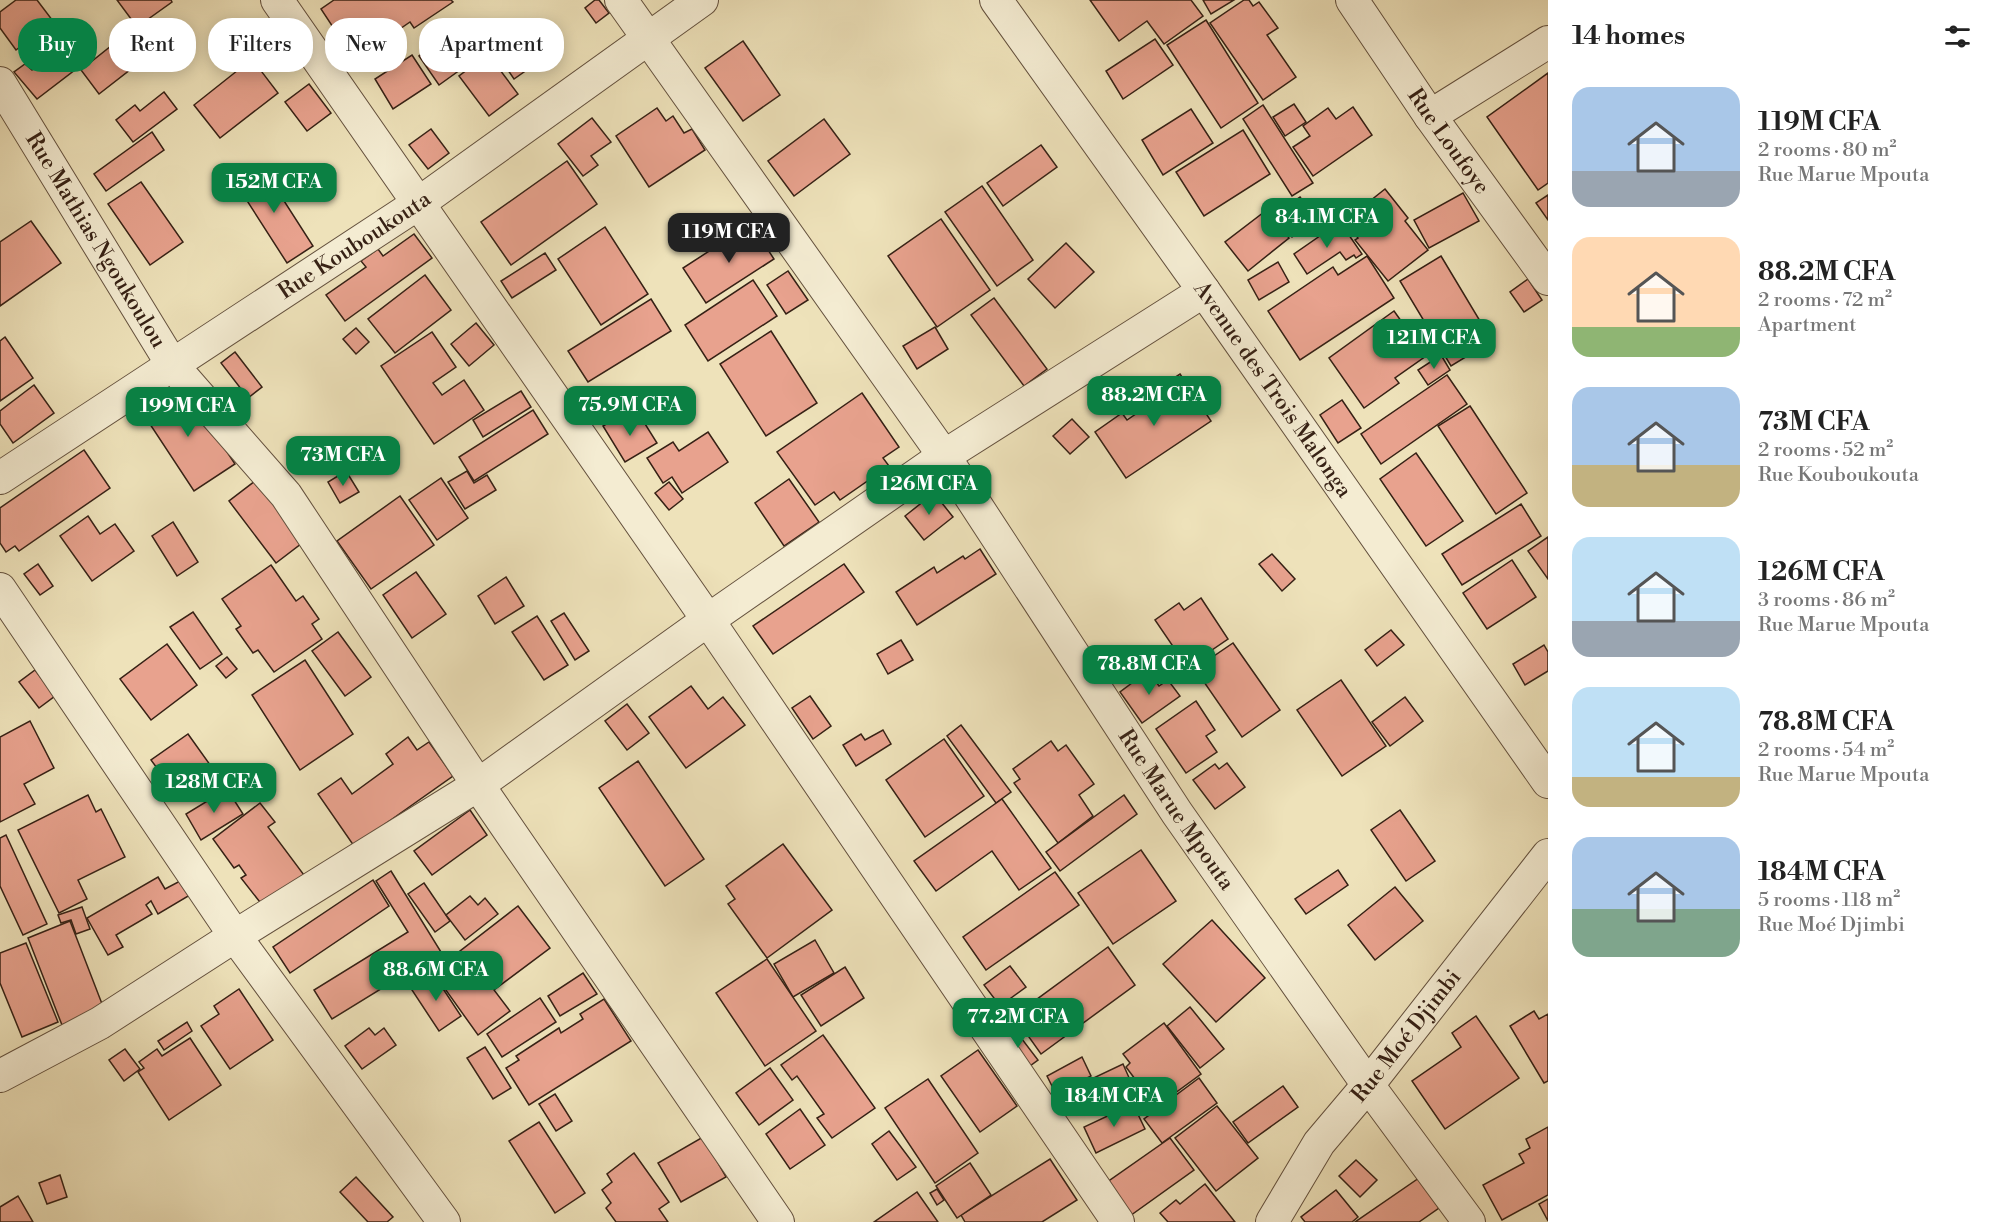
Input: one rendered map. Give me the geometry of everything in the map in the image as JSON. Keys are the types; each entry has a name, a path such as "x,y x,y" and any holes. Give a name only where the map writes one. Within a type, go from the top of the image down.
{"street":[{"path":"277,0 708,620 1118,1222"},
{"name":"Rue Marue Mpouta","path":"621,0 944,456 1177,813 1368,1085 1469,1222"},
{"name":"Rue Kouboukouta","path":"0,478 419,203 702,0"},
{"name":"Avenue des Trois Malonga","path":"996,0 1204,291 1548,782"},
{"name":"Rue Loufoye","path":"1352,0 1430,116 1548,279"},
{"path":"1430,116 1548,42"},
{"name":"Rue Mathias Ngoukoulou","path":"0,83 173,366 286,495 478,785 778,1222"},
{"path":"0,1076 100,1023 478,785 708,620 944,456 1204,291"},
{"path":"0,589 235,936 444,1222"},
{"name":"Rue Moé Djimbi","path":"1272,1222 1319,1143 1368,1085 1548,855"}],"building":[{"path":"16,0 37,0 51,18 18,18 18,48 16,50 0,28 0,12"},
{"path":"117,0 171,0 172,2 150,18 130,18"},
{"path":"334,0 451,0 453,2 429,18 419,18 419,25 414,28 410,22 407,24 407,18 327,18 321,9"},
{"path":"595,0 599,0 609,13 596,23 585,8"},
{"path":"1090,0 1191,0 1203,16 1164,44 1147,21 1119,41"},
{"path":"1203,0 1234,0 1211,14"},
{"path":"1244,0 1249,0 1253,6 1259,2 1278,28 1267,35 1296,77 1263,100 1210,23"},
{"path":"1206,20 1258,103 1221,128 1167,45"},
{"path":"1155,39 1173,65 1123,99 1106,71"},
{"path":"743,41 780,95 743,121 705,68"},
{"path":"109,48 109,72 127,72 99,94 82,72 97,72 97,57"},
{"path":"412,55 419,66 419,72 423,72 431,84 393,109 375,79 386,72 407,72 407,58"},
{"path":"18,69 18,72 72,72 37,99 14,72"},
{"path":"236,72 262,72 278,93 220,138 194,105"},
{"path":"430,72 457,72 439,85"},
{"path":"464,72 502,72 518,94 489,116 459,76"},
{"path":"509,72 524,72 514,79"},
{"path":"1548,73 1548,183 1538,190 1487,117"},
{"path":"309,84 331,113 307,131 285,102"},
{"path":"164,92 177,109 133,142 116,120 135,105 140,111"},
{"path":"1294,104 1306,122 1285,136 1273,117"},
{"path":"1263,105 1313,183 1292,196 1243,119"},
{"path":"1353,107 1372,135 1313,176 1293,147 1310,136 1303,126 1328,108 1336,119"},
{"path":"657,108 666,121 673,116 684,133 692,129 705,150 649,187 616,136"},
{"path":"1191,109 1213,143 1163,175 1142,140"},
{"path":"592,118 611,142 591,156 598,165 583,176 558,144"},
{"path":"824,119 850,154 794,196 768,161"},
{"path":"431,129 449,153 428,169 409,145"},
{"path":"1243,130 1270,174 1204,216 1176,172"},
{"path":"152,132 164,150 106,191 94,174"},
{"path":"1041,145 1057,167 1003,206 987,183"},
{"path":"567,161 597,204 511,265 481,222"},
{"path":"261,165 313,246 287,263 235,182"},
{"path":"141,182 183,242 150,265 108,204"},
{"path":"982,186 1033,260 997,286 945,212"},
{"path":"1385,189 1408,218 1405,221 1428,250 1388,281 1355,240 1358,238 1345,221"},
{"path":"1463,193 1479,221 1429,248 1414,220"},
{"path":"1548,195 1548,220 1536,203"},
{"path":"1300,197 1316,220 1292,237 1276,214"},
{"path":"1268,209 1289,238 1248,271 1225,242"},
{"path":"941,219 990,290 937,327 888,256"},
{"path":"31,221 61,263 0,306 0,242"},
{"path":"1340,222 1362,254 1356,258 1354,255 1346,260 1340,252 1307,274 1294,254"},
{"path":"751,224 774,259 706,303 683,268"},
{"path":"605,227 648,294 601,325 558,259"},
{"path":"414,234 432,258 345,321 326,295 366,267 361,261 378,249 383,256"},
{"path":"1066,243 1094,272 1055,308 1028,279"},
{"path":"545,253 556,270 512,298 501,281"},
{"path":"1367,256 1394,298 1300,360 1268,311 1333,267 1338,275"},
{"path":"1441,256 1492,341 1451,366 1400,281"},
{"path":"1278,262 1289,282 1259,300 1248,280"},
{"path":"788,271 808,300 786,314 767,285"},
{"path":"425,275 451,310 395,353 368,319"},
{"path":"1528,279 1542,300 1524,312 1510,292"},
{"path":"753,280 777,316 708,361 685,325"},
{"path":"994,298 1047,369 1024,386 971,315"},
{"path":"651,299 671,331 588,382 568,351"},
{"path":"1394,311 1426,356 1395,378 1399,383 1364,408 1329,358"},
{"path":"476,323 494,345 469,366 451,344"},
{"path":"935,327 948,349 917,369 903,346"},
{"path":"356,328 369,342 356,354 343,339"},
{"path":"771,331 817,403 766,436 720,364"},
{"path":"432,332 456,367 433,383 442,395 464,380 484,410 434,444 381,366"},
{"path":"5,337 33,378 0,401 0,341"},
{"path":"235,352 262,387 248,398 221,363"},
{"path":"1441,355 1450,370 1428,385 1418,370"},
{"path":"1180,374 1211,421 1126,478 1095,432 1122,413 1127,420 1159,398 1154,391"},
{"path":"1447,375 1467,404 1381,464 1361,434"},
{"path":"34,385 54,413 13,443 0,424 0,411"},
{"path":"183,385 235,464 194,491 142,412"},
{"path":"521,391 531,407 483,437 473,420"},
{"path":"862,393 899,447 883,458 889,466 840,500 834,492 815,505 777,452"},
{"path":"1342,400 1361,428 1338,443 1320,415"},
{"path":"1470,406 1527,493 1496,514 1438,426"},
{"path":"533,410 548,434 474,481 459,457"},
{"path":"623,414 630,426 642,419 657,443 625,462 603,426"},
{"path":"1072,419 1089,437 1070,454 1053,436"},
{"path":"708,432 728,462 682,493 672,477 663,483 647,458 673,442 679,451"},
{"path":"84,450 110,488 19,551 15,546 6,552 0,543 0,508"},
{"path":"1416,453 1463,521 1426,546 1380,479"},
{"path":"346,471 359,492 340,503 328,482"},
{"path":"467,471 474,483 487,475 496,490 465,509 448,482"},
{"path":"259,478 306,540 276,563 229,501"},
{"path":"441,478 468,518 437,540 409,500"},
{"path":"789,479 819,522 784,546 755,503"},
{"path":"669,482 683,499 669,510 655,493"},
{"path":"934,493 953,517 924,540 905,516"},
{"path":"400,496 434,545 371,589 337,541"},
{"path":"1521,504 1541,536 1462,585 1442,554"},
{"path":"88,516 100,534 115,524 134,551 92,581 60,536"},
{"path":"173,522 198,562 177,576 152,536"},
{"path":"1548,537 1548,579 1528,551"},
{"path":"980,549 996,574 917,625 896,592 934,567 937,573 963,556 965,559"},
{"path":"1272,554 1295,579 1282,591 1259,564"},
{"path":"1512,560 1536,597 1487,629 1463,593"},
{"path":"38,564 53,586 40,595 24,574"},
{"path":"844,564 864,592 773,654 753,626"},
{"path":"271,565 296,601 303,596 319,619 312,624 322,639 274,672 258,650 253,653 236,629 241,626 222,599"},
{"path":"416,572 446,614 412,638 383,595"},
{"path":"506,577 524,606 495,624 478,596"},
{"path":"1201,598 1228,639 1187,667 1155,620 1179,603 1184,610"},
{"path":"193,612 222,654 200,669 170,627"},
{"path":"564,613 589,651 575,660 551,621"},
{"path":"537,616 568,665 544,680 512,632"},
{"path":"1391,630 1404,645 1377,666 1365,650"},
{"path":"338,632 371,677 345,696 312,651"},
{"path":"901,640 913,660 888,674 877,654"},
{"path":"1233,643 1280,710 1242,737 1195,669"},
{"path":"167,644 197,685 151,720 120,679"},
{"path":"1544,645 1548,652 1548,671 1525,685 1513,664"},
{"path":"227,657 237,669 226,678 216,666"},
{"path":"305,660 353,734 300,770 252,695"},
{"path":"35,670 55,696 39,708 19,682"},
{"path":"1148,671 1159,686 1168,680 1180,696 1142,723 1120,692"},
{"path":"1341,680 1386,746 1342,776 1297,710"},
{"path":"691,686 708,709 723,697 745,725 686,768 649,717"},
{"path":"810,696 831,726 813,739 792,708"},
{"path":"1405,697 1423,721 1390,746 1372,722"},
{"path":"1196,701 1215,730 1206,736 1217,752 1186,773 1156,729"},
{"path":"627,704 649,733 627,750 605,721"},
{"path":"30,721 54,768 24,784 35,804 0,822 0,737"},
{"path":"961,725 1011,792 996,803 947,736"},
{"path":"883,730 891,744 856,766 843,745 861,734 865,740"},
{"path":"188,734 213,769 177,795 151,760"},
{"path":"408,737 417,750 429,742 453,776 354,846 318,794 341,778 352,794 393,764 386,754"},
{"path":"944,739 984,796 925,837 886,780"},
{"path":"1051,741 1058,751 1066,745 1094,784 1079,795 1093,816 1058,843 1014,783 1020,779 1013,769"},
{"path":"638,761 704,859 665,886 599,788"},
{"path":"1227,763 1245,787 1215,809 1193,780 1215,764 1219,769"},
{"path":"227,789 243,814 201,840 186,814"},
{"path":"88,795 96,812 101,809 125,857 78,880 87,899 59,913 18,830"},
{"path":"1124,795 1137,814 1060,871 1046,852"},
{"path":"1002,799 1051,868 1019,890 992,851 936,891 914,861"},
{"path":"260,803 275,822 268,827 304,875 263,906 241,878 246,875 239,865 234,868 213,839"},
{"path":"470,810 487,835 432,875 414,851"},
{"path":"1400,810 1435,861 1406,881 1371,830"},
{"path":"6,835 47,924 23,935 0,886 0,838"},
{"path":"783,844 832,910 767,958 728,904 735,899 726,886"},
{"path":"1141,850 1176,901 1113,944 1078,893"},
{"path":"1338,870 1348,885 1306,914 1295,899"},
{"path":"391,871 441,952 332,1019 314,990 408,932 376,881"},
{"path":"1055,872 1079,905 986,970 963,937"},
{"path":"158,877 165,889 182,880 190,895 158,914 151,901 146,905 152,914 116,935 123,947 108,955 87,918"},
{"path":"373,880 389,906 290,973 273,947"},
{"path":"424,883 450,921 435,932 408,894"},
{"path":"1395,887 1423,921 1375,960 1348,925"},
{"path":"470,896 478,905 485,898 498,914 465,940 446,915"},
{"path":"518,906 550,948 494,990 510,1011 478,1035 433,972"},
{"path":"82,907 90,929 76,934 71,920 61,923 58,915"},
{"path":"1212,920 1265,978 1216,1022 1163,964"},
{"path":"70,921 104,1009 62,1025 28,938"},
{"path":"815,940 834,973 793,997 774,964"},
{"path":"26,943 58,1022 22,1037 0,983 0,953"},
{"path":"1108,947 1135,985 1041,1054 1014,1016"},
{"path":"767,959 816,1031 765,1066 716,993"},
{"path":"1010,966 1026,987 1000,1006 984,985"},
{"path":"845,967 864,998 821,1026 801,995"},
{"path":"432,972 461,1016 439,1031 410,987"},
{"path":"583,973 597,994 560,1016 548,996"},
{"path":"239,989 273,1040 230,1069 201,1026 219,1014 214,1006"},
{"path":"540,998 556,1022 502,1057 487,1034"},
{"path":"604,999 631,1041 529,1105 506,1068 519,1060 516,1056 559,1028 561,1033 583,1019 580,1014"},
{"path":"1190,1007 1224,1049 1200,1068 1167,1026"},
{"path":"1534,1011 1539,1019 1548,1014 1548,1081 1544,1083 1510,1026"},
{"path":"1476,1016 1519,1078 1445,1129 1412,1081 1461,1047 1452,1033"},
{"path":"187,1022 192,1031 164,1050 158,1041"},
{"path":"1164,1023 1201,1074 1156,1107 1126,1067 1130,1063 1123,1054"},
{"path":"1012,1026 1038,1060 1023,1071 998,1038"},
{"path":"369,1028 375,1035 384,1028 396,1045 362,1069 345,1046"},
{"path":"823,1035 875,1108 832,1138 817,1118 824,1114 797,1076 792,1080 781,1065"},
{"path":"190,1038 221,1085 169,1120 138,1072 144,1068 139,1062 157,1049 162,1056"},
{"path":"485,1047 511,1088 493,1099 467,1058"},
{"path":"125,1049 140,1069 124,1081 109,1060"},
{"path":"978,1050 1017,1106 980,1132 941,1076"},
{"path":"1082,1057 1091,1076 1056,1094 1047,1076"},
{"path":"1123,1064 1134,1089 1077,1115 1066,1091"},
{"path":"770,1068 793,1100 759,1125 736,1093"},
{"path":"1199,1078 1217,1103 1162,1143 1144,1119"},
{"path":"928,1079 978,1153 935,1183 885,1108"},
{"path":"1283,1086 1298,1107 1248,1143 1233,1122"},
{"path":"555,1094 572,1121 556,1131 539,1104"},
{"path":"1133,1104 1145,1129 1096,1153 1084,1127"},
{"path":"1217,1106 1258,1158 1216,1191 1175,1138"},
{"path":"800,1109 825,1145 790,1169 766,1134"},
{"path":"539,1122 585,1193 555,1213 509,1141"},
{"path":"1548,1127 1548,1195 1502,1220 1483,1185 1524,1163 1519,1154 1530,1148 1526,1139"},
{"path":"889,1131 916,1167 897,1180 872,1144"},
{"path":"703,1137 726,1177 681,1202 658,1163"},
{"path":"1170,1138 1194,1170 1127,1218 1103,1185"},
{"path":"634,1153 669,1202 659,1209 668,1222 616,1222 606,1208 611,1203 602,1190 612,1182 607,1174"},
{"path":"1050,1159 1077,1200 1042,1222 965,1222 961,1215"},
{"path":"1356,1160 1377,1180 1360,1197 1339,1176"},
{"path":"970,1163 991,1195 957,1218 936,1186"},
{"path":"60,1175 67,1197 47,1204 39,1183"},
{"path":"356,1177 393,1217 387,1222 368,1222 340,1192"},
{"path":"1419,1178 1439,1208 1419,1222 1355,1222"},
{"path":"1205,1184 1235,1222 1168,1222 1160,1213 1176,1200 1180,1204"},
{"path":"937,1189 944,1200 937,1205 930,1193"},
{"path":"1336,1190 1358,1217 1352,1222 1305,1222 1301,1217"},
{"path":"917,1192 938,1222 874,1222"},
{"path":"18,1196 33,1222 0,1222 0,1207"},
{"path":"1548,1199 1548,1221 1539,1204"}]}
